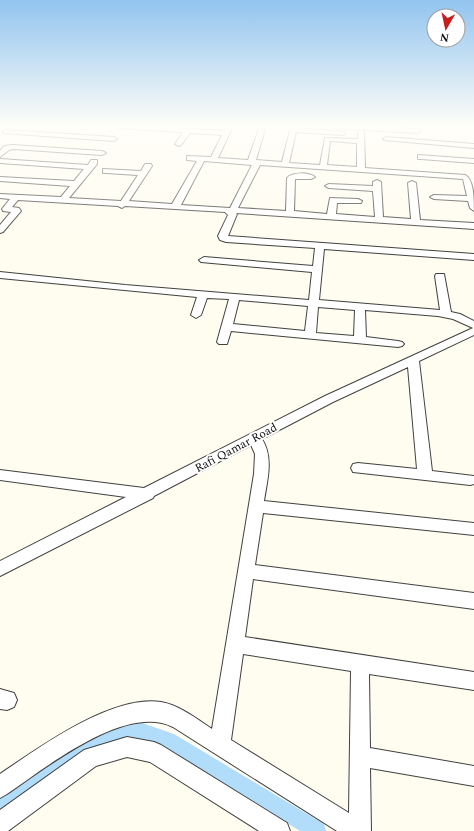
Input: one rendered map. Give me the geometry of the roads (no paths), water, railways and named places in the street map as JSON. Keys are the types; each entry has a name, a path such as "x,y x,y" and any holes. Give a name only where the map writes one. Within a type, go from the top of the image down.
{"street":[{"path":"57,165 90,167"},
{"path":"175,207 199,165"},
{"path":"253,165 223,238 474,257"},
{"path":"282,165 361,170 466,169"},
{"path":"361,165 361,170"},
{"path":"422,165 422,170"},
{"path":"122,205 148,166"},
{"path":"62,201 90,167"},
{"path":"422,170 465,178 468,180 474,208"},
{"path":"106,171 143,174"},
{"path":"290,214 292,178 296,176 311,177"},
{"path":"0,178 76,184"},
{"path":"412,183 416,222"},
{"path":"329,186 377,185 378,220"},
{"path":"0,196 122,205 331,216 474,226"},
{"path":"434,196 472,199"},
{"path":"0,230 17,212 16,210 6,209 16,198"},
{"path":"331,216 333,200 358,201"},
{"path":"310,335 320,246"},
{"path":"204,260 317,269"},
{"path":"0,275 125,288 313,302 446,314 465,320 474,325"},
{"path":"440,276 446,314"},
{"path":"196,315 203,294"},
{"path":"223,342 234,296"},
{"path":"360,306 360,340"},
{"path":"226,327 398,344"},
{"name":"Rafi Qamar Road","path":"0,569 148,494 329,399 474,331"},
{"path":"414,360 425,475"},
{"path":"220,744 256,506 262,455 259,443 253,438"},
{"path":"358,468 470,480"},
{"path":"0,475 148,494"},
{"path":"256,506 474,529"},
{"path":"246,571 474,601"},
{"path":"235,644 474,681"},
{"path":"358,831 360,664"},
{"path":"0,787 50,753 94,728 119,717 144,712 162,712 180,720 220,744 358,831"},
{"path":"0,824 91,757 127,747 154,752 279,831"},
{"path":"360,756 474,776"}],"waterway":[{"path":"0,806 36,780 88,747 109,739 142,731 168,740 317,831"}]}
